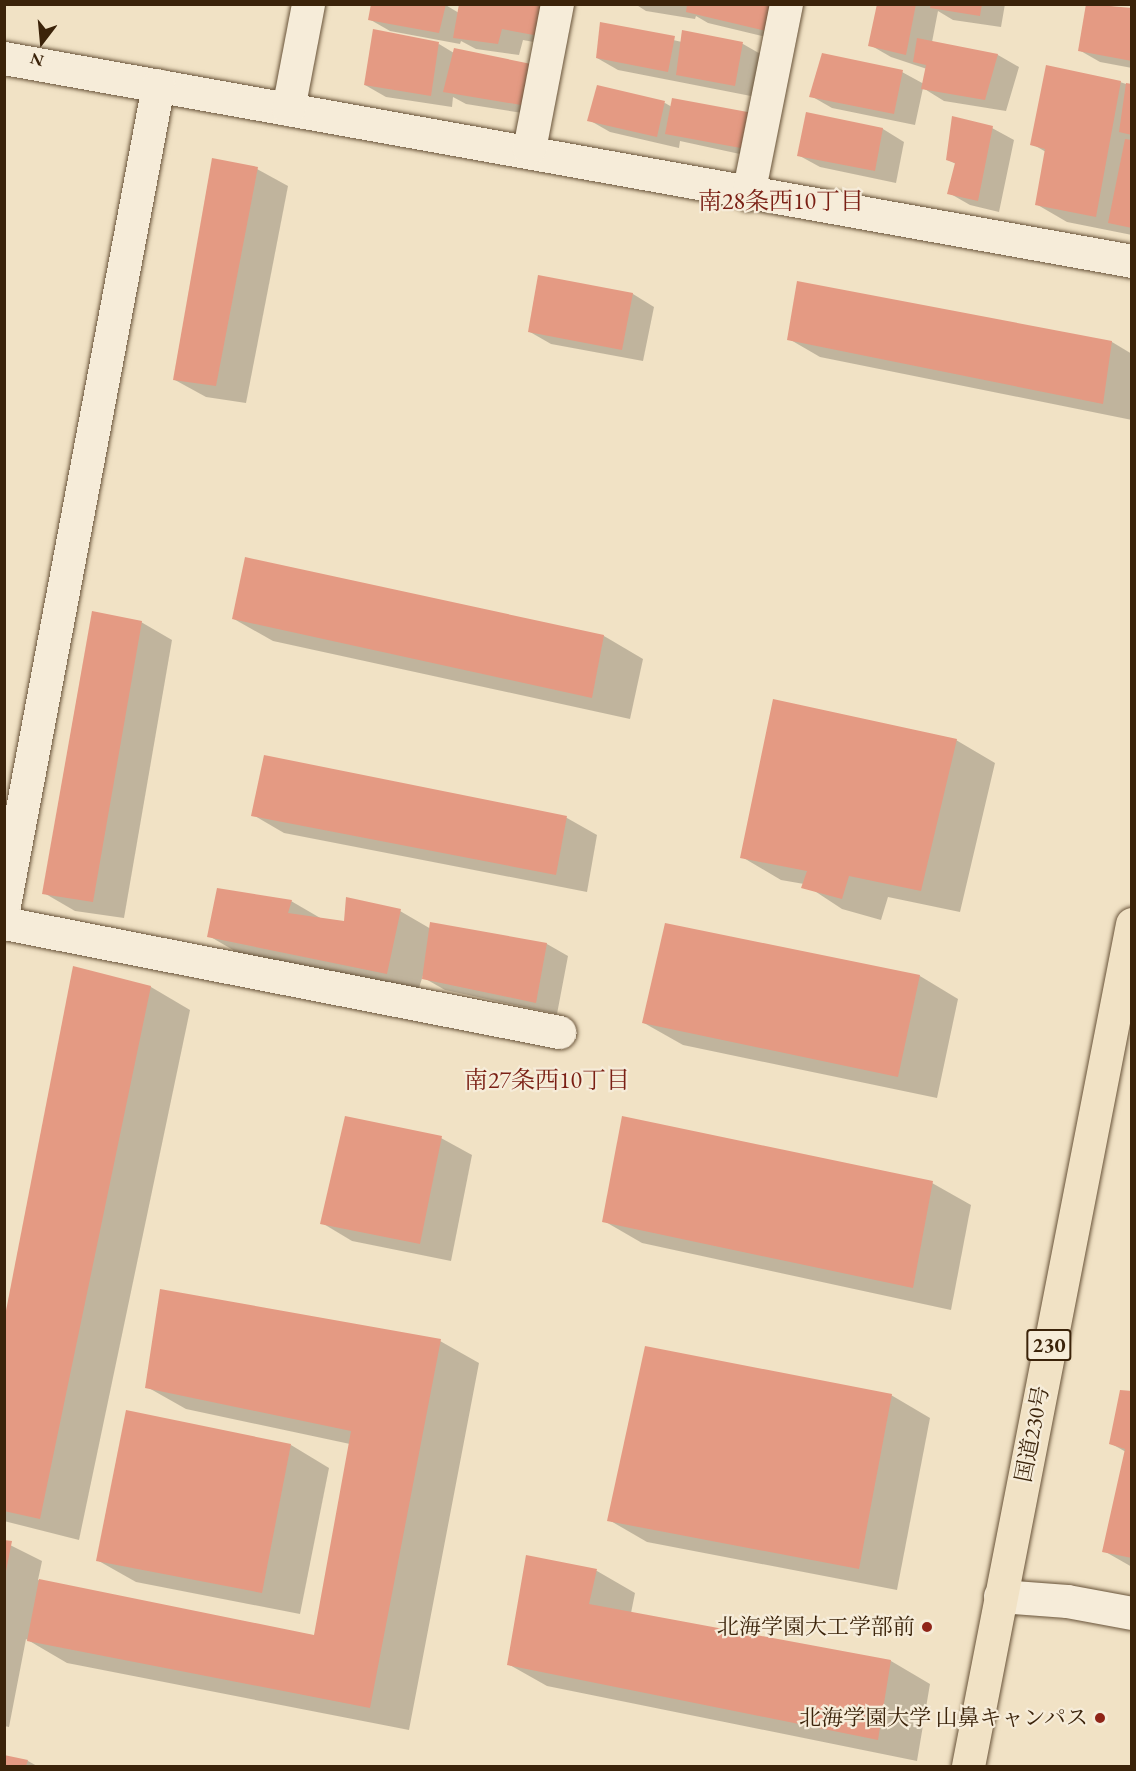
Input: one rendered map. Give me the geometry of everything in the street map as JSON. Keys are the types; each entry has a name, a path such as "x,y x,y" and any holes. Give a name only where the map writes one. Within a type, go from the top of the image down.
{"highway":[{"name":"国道230号","path":"968,1767 1131,924"}],"street":[{"path":"288,109 308,4"},
{"path":"529,149 557,4"},
{"path":"748,194 786,4"},
{"path":"4,58 529,149 748,194 1131,261"},
{"path":"4,905 158,85"},
{"path":"4,923 559,1032"},
{"path":"1000,1596 1067,1601 1131,1613"}],"building":[{"path":"371,4 446,4 439,33 368,20"},
{"path":"459,4 543,4 539,36 502,29 498,44 453,38"},
{"path":"877,4 916,4 906,55 868,46"},
{"path":"931,4 982,4 980,16 930,8"},
{"path":"1086,4 1132,8 1132,61 1078,51"},
{"path":"687,5 772,5 766,31 686,12"},
{"path":"600,22 675,36 668,72 596,58"},
{"path":"373,29 439,42 431,96 364,85"},
{"path":"682,30 743,42 735,86 676,75"},
{"path":"917,38 998,54 985,100 921,89 926,65 913,62"},
{"path":"454,48 536,65 527,106 443,92"},
{"path":"822,53 903,70 894,114 809,97"},
{"path":"1046,65 1121,81 1096,217 1035,205 1045,149 1030,145"},
{"path":"1126,83 1132,84 1132,135 1119,132"},
{"path":"597,85 665,101 657,137 587,121"},
{"path":"672,98 753,113 746,149 665,134"},
{"path":"806,112 883,128 875,171 797,156"},
{"path":"952,116 993,126 978,201 947,194 955,163 946,160"},
{"path":"1125,139 1132,140 1132,228 1108,223"},
{"path":"212,158 258,167 216,386 173,380"},
{"path":"538,275 633,293 622,350 528,332"},
{"path":"797,281 1112,341 1103,404 787,340"},
{"path":"245,557 604,635 592,698 232,619"},
{"path":"92,611 142,621 93,902 42,894"},
{"path":"773,699 957,739 921,891 849,876 842,899 801,888 807,871 740,858"},
{"path":"264,755 567,816 556,875 251,816"},
{"path":"217,888 292,900 288,913 344,921 346,897 401,909 387,974 207,937"},
{"path":"430,922 547,943 536,1003 422,979"},
{"path":"665,923 920,975 898,1077 642,1023"},
{"path":"73,966 151,986 40,1519 4,1511 4,1321"},
{"path":"345,1116 442,1136 420,1244 320,1224"},
{"path":"622,1116 933,1181 913,1288 602,1222"},
{"path":"160,1289 441,1339 370,1708 27,1641 39,1579 314,1635 351,1431 145,1388"},
{"path":"645,1346 892,1394 859,1569 607,1521"},
{"path":"1120,1390 1132,1391 1132,1558 1102,1552 1125,1449 1109,1444"},
{"path":"126,1410 291,1444 262,1593 96,1561"},
{"path":"4,1540 12,1541 6,1571 4,1571"},
{"path":"526,1555 597,1569 589,1604 891,1660 878,1740 507,1665"},
{"path":"4,1755 28,1760 26,1766 4,1766"}],"place":[{"name":"北海学園大工学部前","path":"927,1627"},
{"name":"北海学園大学 山鼻キャンパス","path":"1100,1718"}],"district":[{"name":"南28条西10丁目","path":"781,201"},
{"name":"南27条西10丁目","path":"547,1080"}]}
